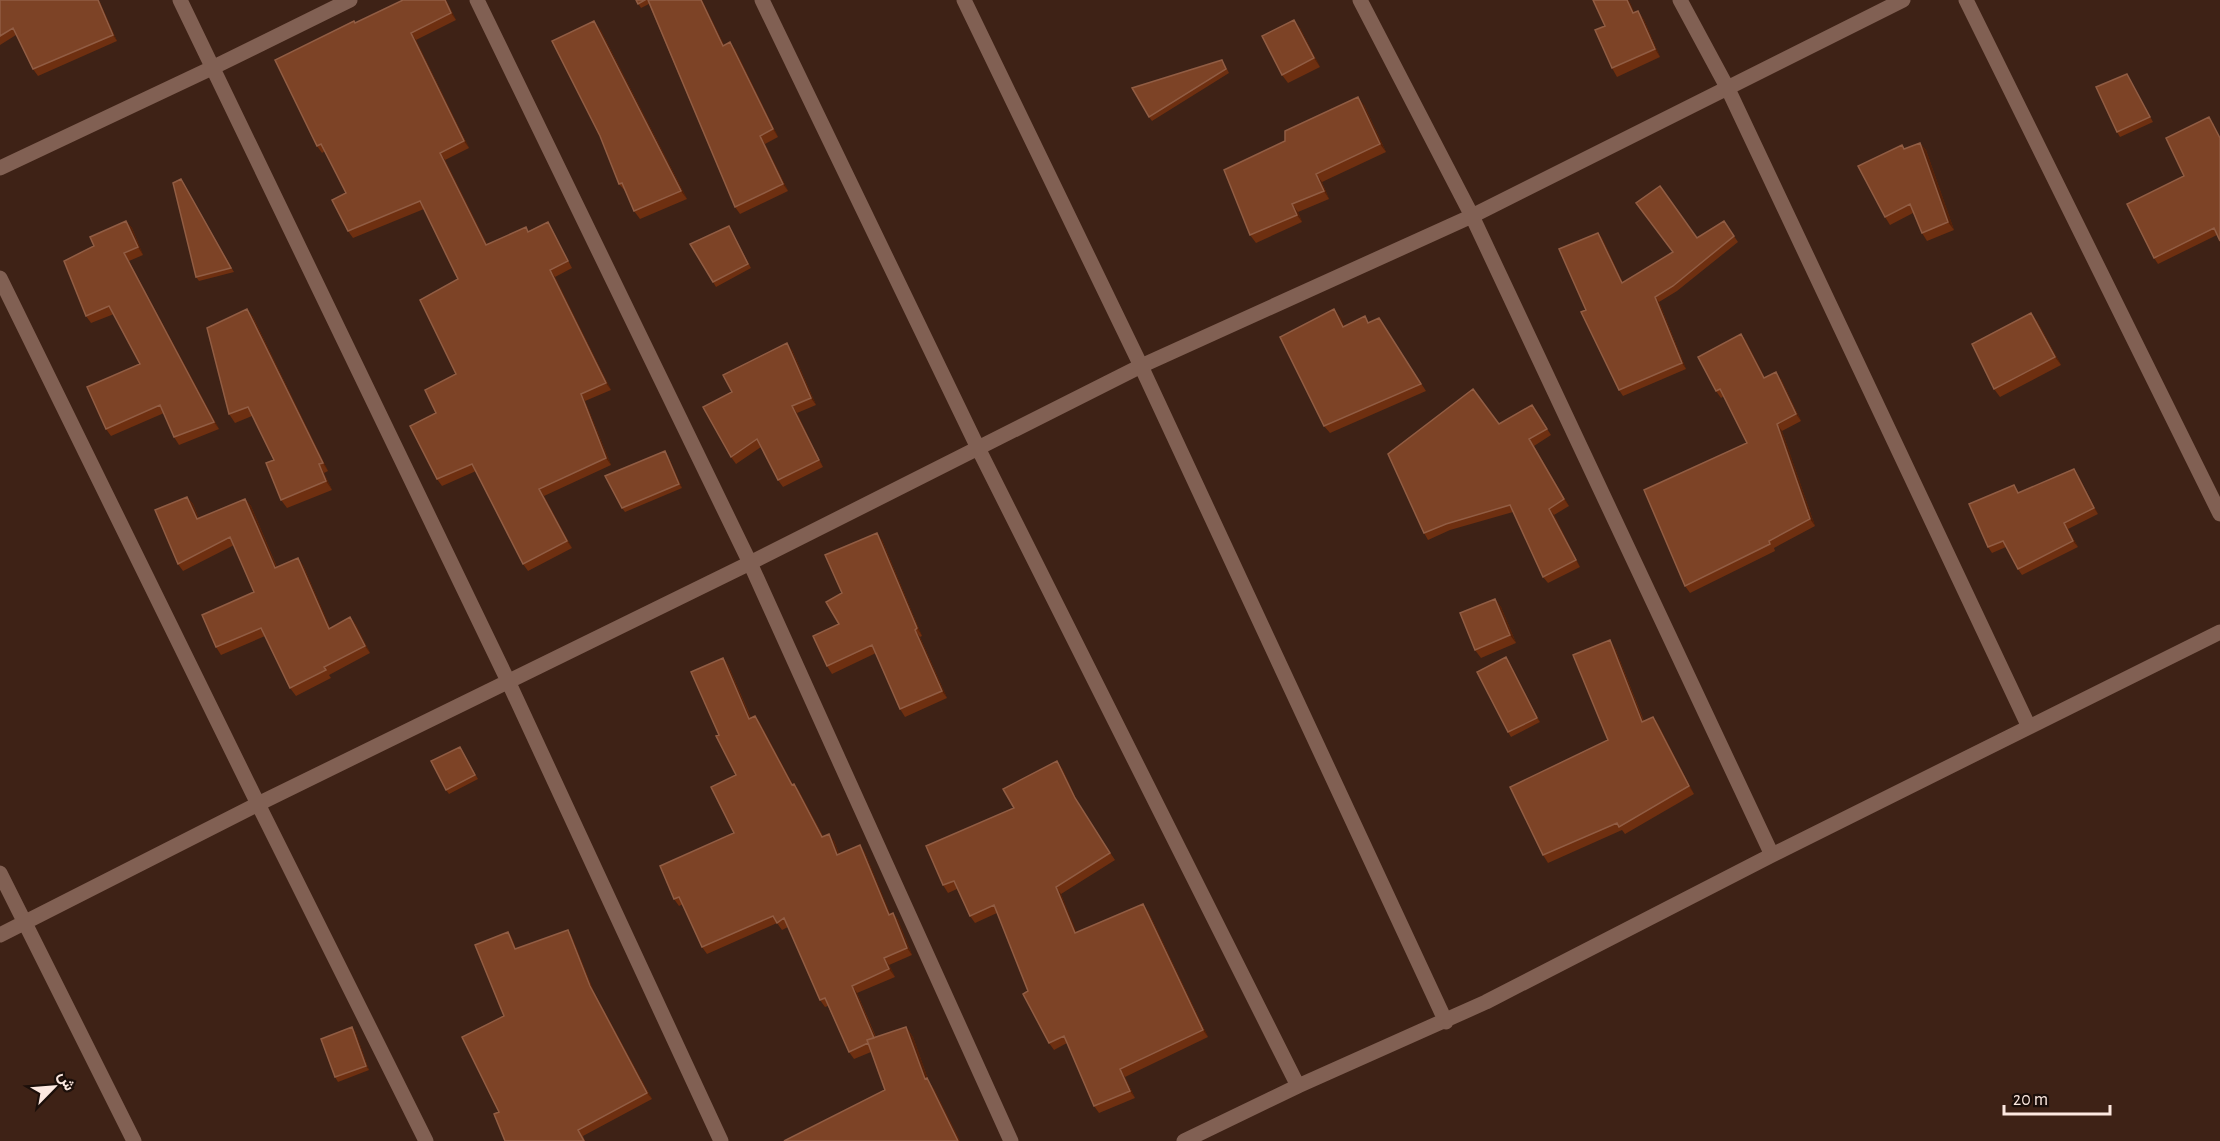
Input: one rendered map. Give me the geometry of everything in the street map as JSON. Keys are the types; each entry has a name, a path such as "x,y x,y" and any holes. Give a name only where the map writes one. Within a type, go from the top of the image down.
{"street":[{"path":"180,0 508,681 721,1141"},
{"path":"0,168 214,68 350,0"},
{"path":"477,0 750,563 1011,1141"},
{"path":"762,0 978,448 1298,1086"},
{"path":"964,0 1141,366 1446,1022"},
{"path":"1360,0 1472,216 1772,855"},
{"path":"1680,0 1728,89 2029,728"},
{"path":"0,934 258,804 750,563 1141,366 1472,216 1903,0"},
{"path":"1966,0 2220,514"},
{"path":"0,278 426,1141"},
{"path":"1184,1141 1298,1086 1446,1022 1772,855 2220,632"},
{"path":"0,873 134,1141"}],"building":[{"path":"0,0 98,0 113,35 33,69 13,28 0,36"},
{"path":"403,0 445,0 451,13 411,33 464,141 440,153 486,245 526,227 528,232 548,222 568,261 550,270 606,383 581,394 606,458 539,489 567,541 523,564 472,464 437,479 410,426 436,413 425,390 456,374 420,300 458,279 420,201 348,231 332,200 346,193 321,144 317,146 275,60"},
{"path":"648,0 701,0 723,46 730,42 773,129 760,136 783,184 735,207"},
{"path":"1593,0 1627,0 1633,13 1638,11 1655,49 1612,68 1595,30 1605,26"},
{"path":"1294,20 1314,58 1282,75 1262,36"},
{"path":"594,21 681,191 634,211 622,183 619,184 600,136 552,41"},
{"path":"1222,60 1226,69 1149,117 1132,88"},
{"path":"2127,74 2150,117 2117,132 2096,87"},
{"path":"1358,97 1380,144 1316,174 1324,191 1292,204 1297,215 1250,235 1224,170 1285,141 1285,131"},
{"path":"2209,117 2220,138 2220,241 2214,228 2154,258 2127,204 2184,176 2166,138"},
{"path":"1920,143 1948,222 1922,233 1910,204 1885,217 1858,166 1902,145 1904,149"},
{"path":"181,179 231,268 196,277 173,183"},
{"path":"1660,186 1697,238 1724,221 1734,236 1673,286 1655,297 1682,363 1619,390 1581,312 1586,310 1559,249 1598,233 1622,283 1673,252 1636,203"},
{"path":"126,221 138,247 124,253 214,422 174,437 160,405 106,429 87,387 140,364 109,306 86,316 64,261 94,246 90,237"},
{"path":"729,226 748,264 713,282 690,244"},
{"path":"247,309 323,463 319,464 326,481 281,500 266,463 274,460 248,407 229,414 207,328"},
{"path":"1334,309 1343,327 1365,316 1368,323 1379,318 1421,384 1324,426 1280,337"},
{"path":"2031,313 2055,357 1994,389 1972,344"},
{"path":"1741,334 1764,378 1776,372 1796,414 1777,424 1810,519 1769,541 1770,544 1685,586 1644,490 1747,443 1720,389 1716,391 1698,357"},
{"path":"787,343 811,398 792,406 819,460 778,480 757,439 731,457 703,407 732,392 723,375"},
{"path":"1473,389 1499,424 1532,405 1547,429 1529,439 1564,499 1549,509 1576,560 1543,577 1510,505 1424,533 1388,454"},
{"path":"665,451 679,484 622,508 605,476"},
{"path":"2074,469 2094,508 2064,523 2073,541 2018,569 2003,541 1988,547 1969,504 2014,485 2018,493"},
{"path":"187,497 197,519 245,499 275,568 298,558 329,629 350,617 365,646 324,667 326,670 290,688 261,628 216,647 202,615 254,592 230,537 178,564 155,510"},
{"path":"877,533 942,691 900,709 872,645 827,666 813,636 839,624 826,602 842,593 825,555"},
{"path":"1495,599 1510,635 1475,650 1460,613"},
{"path":"1610,640 1642,722 1653,717 1689,786 1619,827 1617,823 1543,855 1510,787 1608,740 1573,655"},
{"path":"1506,657 1537,718 1508,732 1477,672"},
{"path":"723,658 749,719 755,716 822,837 829,834 837,855 860,845 889,915 893,913 907,948 884,958 889,969 852,986 874,1038 849,1052 825,998 820,1000 784,918 777,923 773,916 702,947 679,897 674,899 660,866 734,833 711,787 736,775 716,736 719,735 691,672"},
{"path":"460,747 475,775 446,790 431,761"},
{"path":"1057,761 1075,798 1110,853 1056,887 1075,933 1143,904 1203,1030 1120,1069 1130,1091 1094,1106 1064,1036 1049,1043 1023,994 1028,991 994,905 970,916 954,881 943,885 926,846 1014,808 1003,789"},
{"path":"568,930 590,986 647,1093 578,1130 584,1141 505,1141 494,1114 499,1112 462,1037 504,1016 475,945 508,932 515,949"},
{"path":"352,1027 366,1066 335,1077 321,1039"},
{"path":"906,1027 925,1079 927,1078 958,1141 784,1141 885,1090 867,1040"}]}
